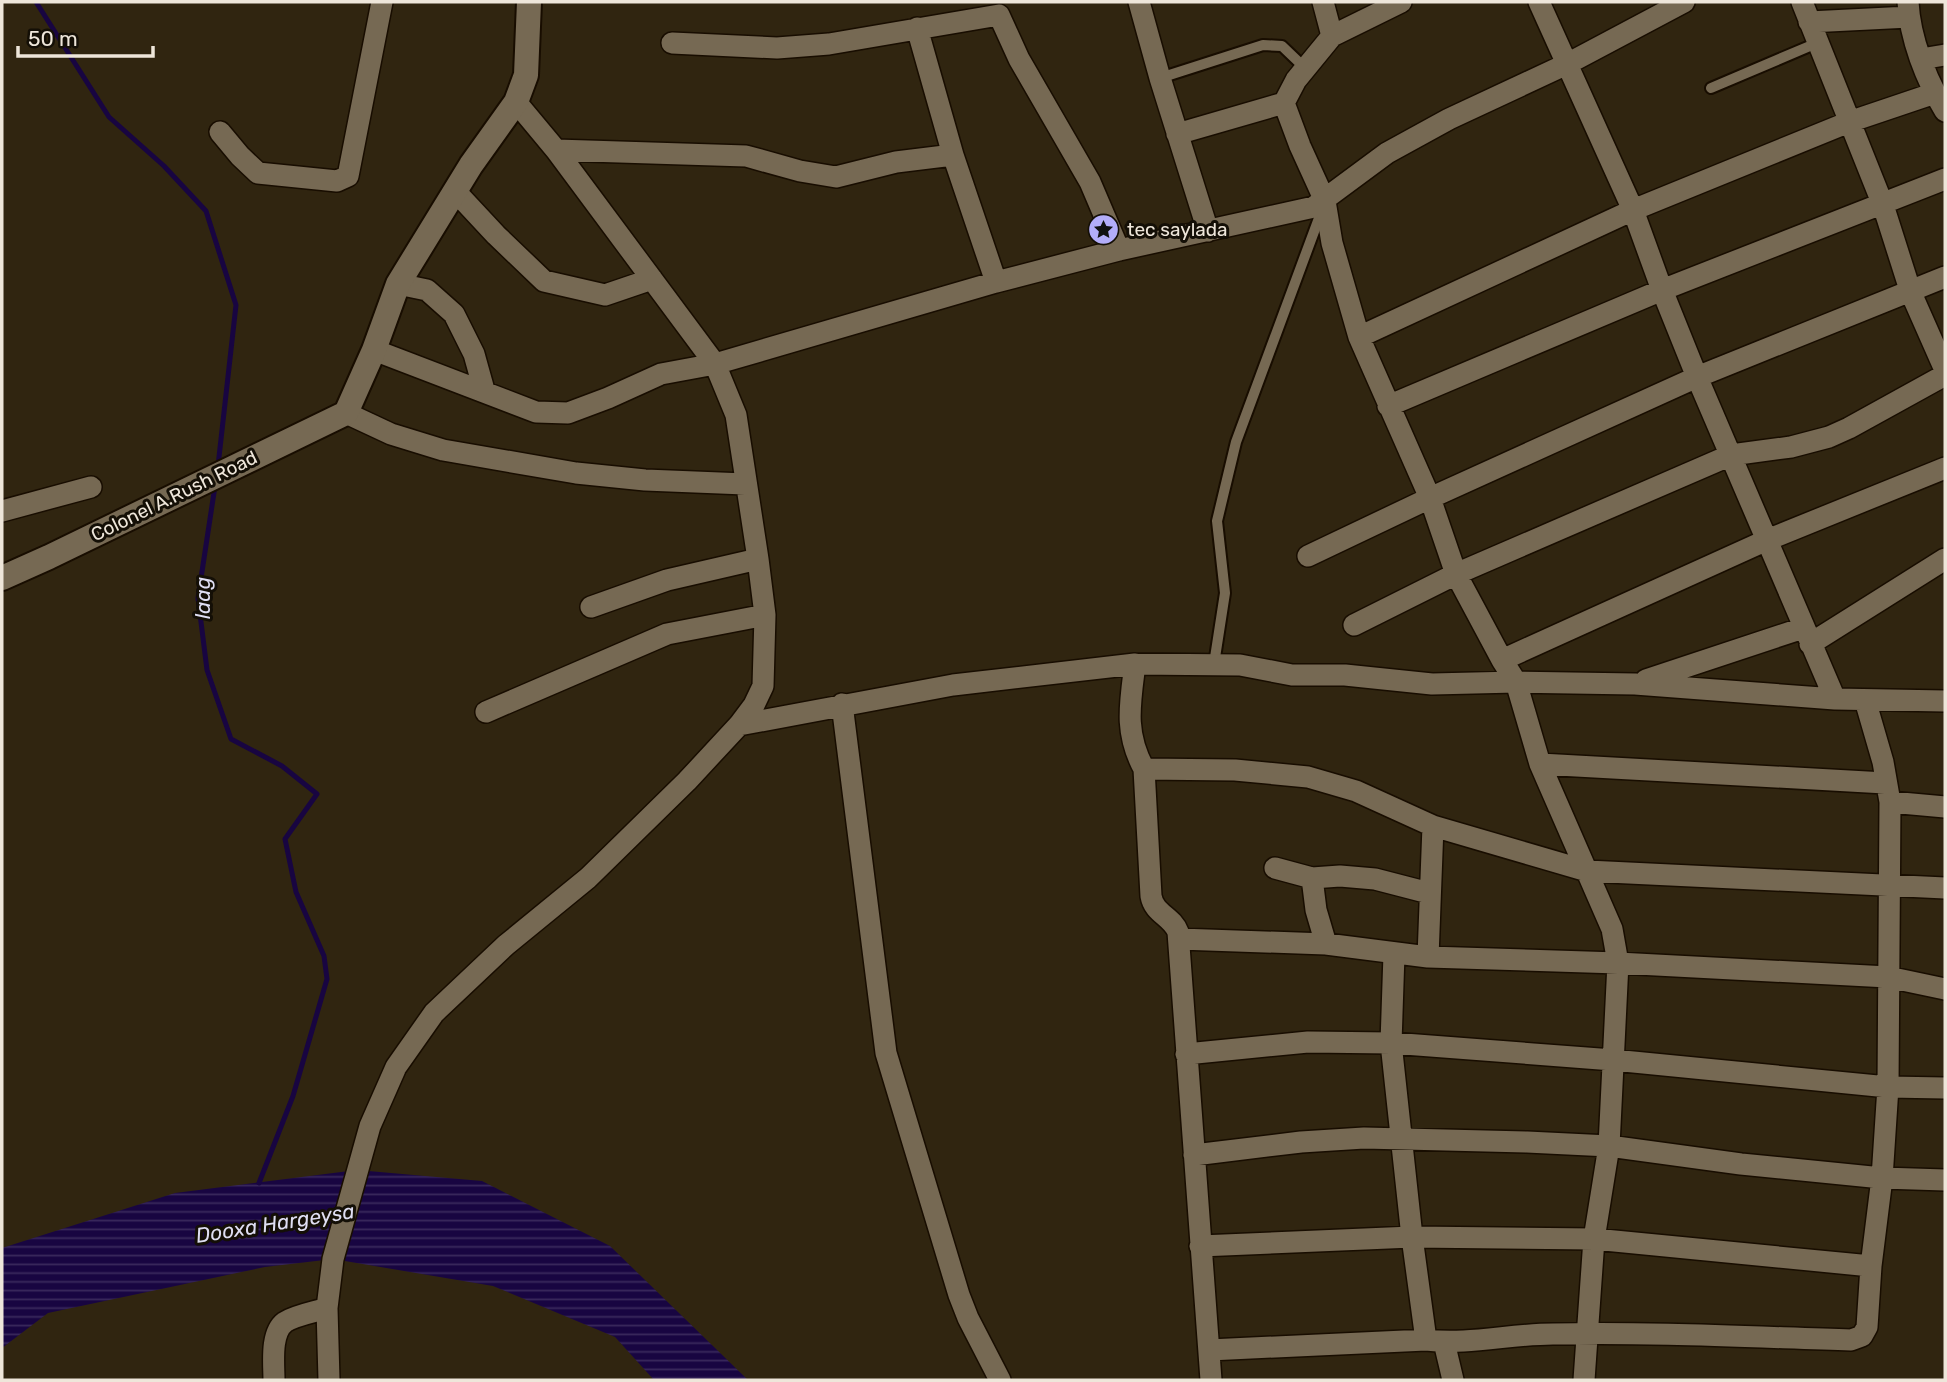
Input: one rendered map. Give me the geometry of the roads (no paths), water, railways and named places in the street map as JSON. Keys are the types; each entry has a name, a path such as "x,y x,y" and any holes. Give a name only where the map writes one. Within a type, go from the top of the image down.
{"street":[{"path":"220,132 258,173 337,181 348,176 382,2"},
{"path":"528,2 526,75 516,102 455,191 398,284 374,350 346,413 391,434 443,450 590,475 745,484"},
{"path":"1141,2 1160,78 1208,231"},
{"path":"1323,2 1332,36"},
{"path":"1177,134 1284,103 1305,68 1332,36 1401,2"},
{"path":"1539,2 1633,210 1697,377 1835,699"},
{"path":"374,350 536,412 568,413 661,374 715,364 996,282 1119,250 1314,207 1387,153 1448,119 1569,64 1684,2"},
{"path":"673,43 778,48 829,44 917,28 997,8 1020,59 1090,182 1119,250"},
{"path":"1354,625 1456,574 1731,454 1791,447 1829,437 1945,373 1911,293 1883,205 1849,122 1806,12 1909,10 1922,59 1940,102 1849,122 1633,210 1359,337"},
{"path":"917,28 953,155 996,282"},
{"path":"1922,59 1945,55"},
{"path":"329,1380 327,1308 333,1259 370,1126 396,1067 434,1013 506,945 588,878 687,781 739,725 754,705 762,686 765,615 758,559 736,415 715,364 556,150 516,102"},
{"path":"1284,103 1325,201 1332,243 1359,337 1430,498 1456,574 1516,682 1540,764 1612,929 1618,963 1609,1146 1594,1239 1584,1380"},
{"path":"556,150 746,156 800,171 836,177 896,162 953,155"},
{"path":"1388,407 1662,290 1945,179"},
{"path":"455,191 544,281 605,295 652,279"},
{"path":"1308,556 1697,377 1911,293 1945,277"},
{"path":"398,284 427,290 454,314 474,354 484,390"},
{"name":"Colonel A.Rush Road","path":"2,578 346,413"},
{"path":"1502,660 1767,540 1945,468"},
{"path":"2,511 91,487"},
{"path":"591,607 667,580 758,559"},
{"path":"1635,684 1807,636 1945,559"},
{"path":"486,712 667,634 765,615"},
{"path":"1135,664 1129,713 1135,752 1144,769 1150,896 1156,910 1177,927 1179,939 1211,1380"},
{"path":"739,725 953,685 1135,664 1240,665 1292,676 1345,675 1432,684 1635,684 1835,699 1945,701"},
{"path":"1209,1350 1550,1334 1851,1340 1862,1336 1867,1327 1888,1087 1889,886 1887,792 1883,762 1865,700"},
{"path":"842,704 886,1053 959,1294 968,1318 1000,1380"},
{"path":"1540,764 1887,792 1945,807"},
{"path":"1144,769 1235,770 1308,777 1356,791 1433,826 1587,870 1945,888"},
{"path":"1428,957 1433,826"},
{"path":"1275,868 1312,878 1340,876 1376,879 1429,893"},
{"path":"1312,878 1316,910 1326,944"},
{"path":"1179,939 1326,944 1428,957 1618,963 1888,977 1945,989"},
{"path":"1394,954 1391,1043 1412,1237 1435,1341 1453,1380"},
{"path":"1186,1054 1308,1042 1391,1043 1613,1060 1888,1087 1945,1088"},
{"path":"1194,1155 1301,1142 1364,1138 1527,1142 1609,1146 1741,1164 1882,1178 1945,1180"},
{"path":"1200,1246 1412,1237 1594,1239 1871,1266"},
{"path":"274,1380 278,1330 286,1322 327,1308"}],"lane":[{"path":"1711,88 1818,43"},
{"path":"1160,78 1263,45 1282,46 1305,68"},
{"path":"1214,664 1224,593 1217,521 1241,429 1325,201"}],"water":[{"name":"Dooxa Hargeysa","path":"357,1170 482,1181 610,1246 748,1380 654,1380 615,1337 493,1286 333,1259 265,1267 48,1313 2,1348 2,1248 175,1193"}],"waterway":[{"name":"laag","path":"36,2 109,117 164,166 206,211 236,305 218,466"},
{"name":"laag","path":"215,486 198,598 207,670 231,739 282,766 317,794 285,839 296,892 324,956 327,979 293,1096 259,1183"}],"place":[{"name":"tec saylada","path":"1104,229"}]}
